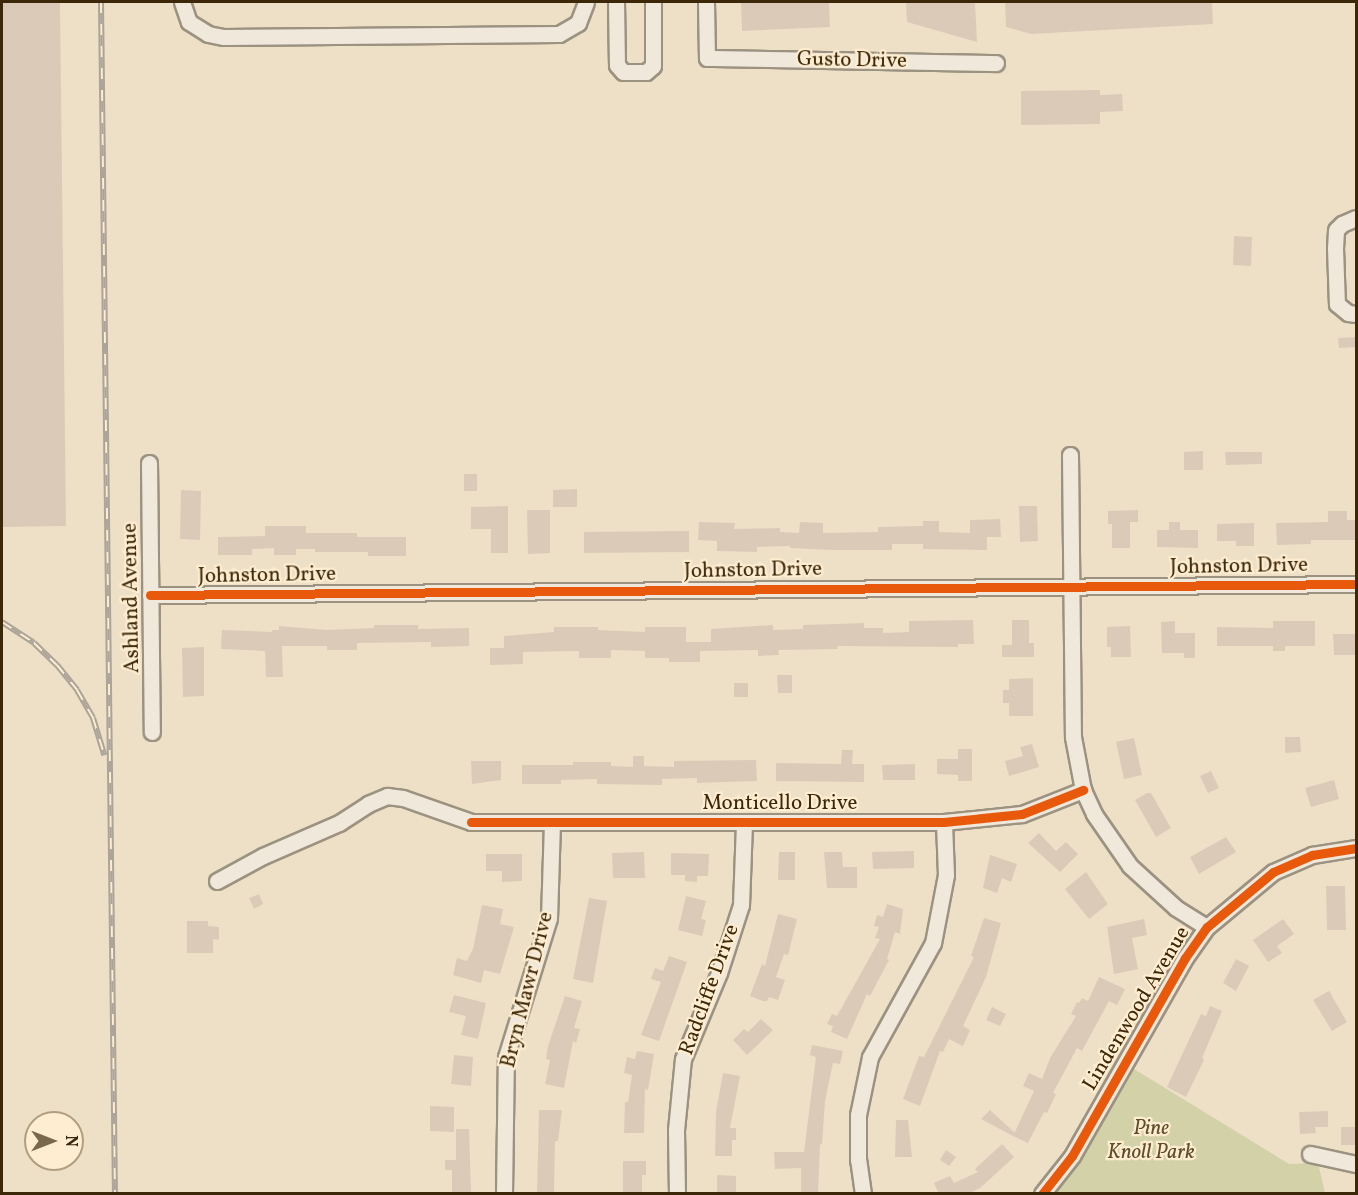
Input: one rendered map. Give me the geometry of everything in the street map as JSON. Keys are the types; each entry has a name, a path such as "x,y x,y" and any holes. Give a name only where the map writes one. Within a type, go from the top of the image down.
{"street":[{"path":"182,2 189,22 208,34 224,37 559,34 578,23 586,2"},
{"path":"616,2 619,69 623,72 646,72 653,66 653,2"},
{"name":"Gusto Drive","path":"706,2 707,58 996,63"},
{"path":"1356,218 1342,224 1336,230 1335,248 1337,304 1348,313 1356,314"},
{"path":"1070,455 1073,736 1083,790 1094,814 1131,866 1176,908 1207,927"},
{"name":"Ashland Avenue","path":"149,463 152,732"},
{"name":"Johnston Drive","path":"150,595 1356,584"},
{"name":"Monticello Drive","path":"217,881 263,856 339,824 368,804 387,796 403,798 471,822 944,822 1022,814 1083,790"},
{"name":"Bryn Mawr Drive","path":"504,1194 506,1057 549,918 552,822"},
{"name":"Radcliffe Drive","path":"677,1194 676,1130 683,1059 719,973 741,905 744,822"},
{"path":"862,1194 858,1160 858,1115 870,1057 933,943 946,875 944,822"},
{"name":"Lindenwood Avenue","path":"1042,1194 1072,1156 1185,957 1207,927 1240,897 1273,872 1312,855 1356,848"},
{"path":"1310,1154 1356,1164"}],"green space":[{"name":"Pine Knoll Park","path":"1134,1069 1289,1164 1318,1163 1325,1193 1052,1194 1074,1166"}],"building":[{"path":"2,2 60,2 66,526 2,527"},
{"path":"741,2 829,2 830,27 742,31"},
{"path":"906,2 975,2 977,42 907,22"},
{"path":"1005,2 1212,2 1213,24 1031,34 1006,27"},
{"path":"1100,90 1100,95 1122,94 1123,111 1100,112 1100,124 1021,125 1021,91"},
{"path":"1234,236 1252,237 1251,266 1233,265"},
{"path":"1356,337 1356,347 1339,348 1338,338"},
{"path":"1203,451 1203,470 1184,470 1184,452"},
{"path":"1225,452 1262,452 1262,464 1226,465"},
{"path":"464,474 477,474 477,491 464,491"},
{"path":"577,489 577,507 553,507 553,490"},
{"path":"181,490 201,491 200,540 180,539"},
{"path":"508,506 508,553 491,553 491,529 471,529 471,507"},
{"path":"1019,506 1037,506 1038,541 1020,542"},
{"path":"527,510 550,510 550,553 528,554"},
{"path":"1138,510 1138,522 1130,522 1130,548 1112,548 1112,524 1108,524 1108,511"},
{"path":"1328,511 1347,511 1347,520 1356,520 1356,540 1311,540 1311,544 1277,545 1276,523 1328,522"},
{"path":"1000,519 1001,537 987,537 987,550 923,549 923,544 892,544 892,550 833,550 790,548 790,546 757,547 757,552 717,551 717,541 698,540 699,522 735,523 734,529 780,528 780,532 799,533 800,522 823,523 823,533 878,532 878,527 923,526 923,521 939,521 939,532 970,533 970,520"},
{"path":"1169,522 1180,522 1180,530 1198,530 1198,548 1157,547 1157,530 1169,530"},
{"path":"1254,523 1254,546 1236,546 1236,541 1217,541 1217,524"},
{"path":"265,526 306,526 306,533 357,533 357,537 406,537 406,556 368,556 368,552 315,552 315,549 296,549 296,555 274,555 274,548 252,549 252,555 218,555 218,537 265,536"},
{"path":"689,531 689,552 584,553 584,532"},
{"path":"973,620 974,644 958,644 958,647 837,646 838,649 778,650 779,655 758,656 758,650 700,651 700,662 669,662 669,658 645,658 645,651 611,650 611,658 579,658 579,651 523,652 523,664 490,665 490,648 504,648 504,636 554,632 554,627 598,627 598,630 645,632 645,627 686,627 686,642 711,642 711,629 773,625 773,630 803,629 803,625 864,623 864,628 883,628 883,633 909,632 909,621"},
{"path":"1012,620 1029,620 1029,643 1034,643 1034,657 1002,657 1002,645 1012,645"},
{"path":"1175,621 1175,633 1195,633 1195,658 1184,658 1184,653 1162,653 1161,622"},
{"path":"1273,621 1315,621 1315,646 1285,646 1285,651 1273,651 1273,646 1217,646 1217,627 1273,628"},
{"path":"374,625 418,625 418,629 469,628 469,646 431,647 431,642 357,643 357,650 327,650 327,646 282,646 283,677 266,677 265,651 221,649 222,630 272,632 272,630 279,630 279,626 327,630 374,628"},
{"path":"1130,626 1131,657 1111,657 1111,647 1107,647 1107,627"},
{"path":"1333,634 1356,634 1356,655 1334,655"},
{"path":"204,647 204,696 183,697 182,648"},
{"path":"777,675 792,675 792,693 778,693"},
{"path":"1033,678 1033,716 1009,716 1009,703 1003,703 1003,690 1009,690 1009,679"},
{"path":"734,683 748,683 748,697 734,697"},
{"path":"1285,737 1300,737 1301,752 1285,753"},
{"path":"1134,738 1142,775 1124,779 1116,742"},
{"path":"1032,744 1039,767 1009,776 1005,761 1023,756 1020,747"},
{"path":"958,749 972,749 972,781 958,781 958,775 937,774 937,759 958,759"},
{"path":"842,750 853,750 852,764 864,764 864,782 776,781 776,763 841,764"},
{"path":"633,756 644,756 644,766 674,767 674,761 756,760 757,781 697,783 697,778 662,779 662,785 597,784 597,779 561,780 561,784 522,784 522,765 611,762 611,766 633,767"},
{"path":"471,761 501,761 501,780 472,784"},
{"path":"915,764 915,780 883,780 882,765"},
{"path":"1211,771 1219,788 1208,793 1200,776"},
{"path":"1334,780 1339,799 1311,807 1305,788"},
{"path":"1151,793 1171,828 1156,837 1135,800"},
{"path":"1039,833 1056,851 1066,842 1078,854 1060,872 1028,843"},
{"path":"1226,837 1236,852 1199,874 1190,857"},
{"path":"914,851 914,868 873,869 872,852"},
{"path":"644,852 645,878 613,878 612,853"},
{"path":"779,852 795,852 795,880 778,880"},
{"path":"824,852 842,852 843,867 857,867 857,888 827,888"},
{"path":"671,853 709,854 708,876 697,876 697,882 685,881 685,875 671,875"},
{"path":"486,854 522,854 522,881 502,882 502,871 486,871"},
{"path":"990,855 1017,864 1011,882 1002,878 997,893 983,888"},
{"path":"1086,872 1108,904 1089,919 1065,889"},
{"path":"1326,886 1345,886 1346,930 1327,930"},
{"path":"259,894 263,904 254,909 249,898"},
{"path":"686,896 706,901 701,919 706,920 702,936 678,930"},
{"path":"589,898 607,901 593,983 573,979"},
{"path":"887,904 903,909 900,934 895,932 887,959 889,960 870,996 867,994 847,1039 831,1032 833,1026 827,1024 832,1014 837,1016 880,939 875,938 879,927 874,926 877,915 883,917"},
{"path":"482,905 503,909 500,924 514,927 500,974 484,970 481,983 453,975 457,958 467,961 473,949"},
{"path":"778,914 797,919 788,955 784,954 776,977 785,980 778,1000 769,997 767,1001 763,1001 750,996 762,964 765,966"},
{"path":"984,918 1001,923 986,977 963,1026 970,1030 963,1046 949,1039 943,1052 940,1051 920,1106 903,1099 919,1056 924,1057 974,957 971,956"},
{"path":"1144,919 1147,935 1132,938 1138,969 1114,974 1107,927"},
{"path":"1283,919 1294,934 1277,946 1282,953 1268,962 1253,940"},
{"path":"187,921 208,921 208,926 219,927 219,940 213,939 213,953 187,953"},
{"path":"669,956 687,962 659,1041 641,1035 661,982 651,979 655,968 663,971"},
{"path":"1236,959 1249,966 1236,991 1223,983"},
{"path":"1099,977 1125,989 1117,1005 1109,1001 1082,1051 1077,1048 1053,1093 1056,1094 1047,1113 1044,1112 1028,1143 1013,1136 1034,1091 1023,1086 1029,1073 1042,1079 1050,1058 1076,1016 1071,1014 1077,1002 1079,1003 1082,998 1088,1001"},
{"path":"1329,991 1347,1022 1332,1031 1313,1000"},
{"path":"454,995 486,1003 478,1039 461,1035 466,1016 449,1012"},
{"path":"565,996 582,1001 574,1028 580,1029 576,1043 573,1041 564,1088 545,1084 550,1060 546,1059 548,1046"},
{"path":"1210,1006 1222,1011 1202,1058 1204,1060 1186,1097 1167,1087 1201,1014 1206,1016"},
{"path":"992,1007 1006,1014 1000,1026 986,1020"},
{"path":"761,1019 773,1030 747,1055 733,1040 744,1029 748,1032"},
{"path":"812,1045 843,1051 840,1064 833,1063 825,1101 818,1194 801,1194 801,1168 775,1169 774,1152 804,1152 816,1057 810,1055"},
{"path":"637,1051 654,1054 648,1090 645,1089 644,1133 624,1133 625,1102 628,1102 632,1075 624,1073 627,1057 635,1059"},
{"path":"454,1055 473,1057 471,1086 451,1084"},
{"path":"723,1073 740,1076 730,1128 736,1128 736,1140 732,1140 732,1156 715,1156 716,1112"},
{"path":"430,1106 454,1107 454,1132 430,1131"},
{"path":"539,1110 562,1110 558,1141 555,1141 554,1194 537,1194"},
{"path":"990,1110 1015,1133 1013,1136 981,1119"},
{"path":"1328,1111 1328,1127 1315,1127 1316,1133 1300,1134 1299,1112"},
{"path":"896,1120 908,1120 912,1157 895,1157"},
{"path":"1341,1127 1356,1127 1356,1145 1341,1145"},
{"path":"456,1129 469,1129 471,1194 452,1194 452,1170 445,1170 445,1160 456,1160"},
{"path":"1002,1144 1014,1157 980,1188 968,1194 939,1194 934,1183 950,1176 954,1183 978,1172 975,1169"},
{"path":"946,1150 956,1157 949,1166 940,1160"},
{"path":"623,1161 646,1161 646,1175 642,1175 642,1194 623,1194"},
{"path":"717,1175 736,1176 736,1194 717,1194"}],"railway":[{"path":"101,2 115,1194"},
{"path":"2,622 34,643 57,665 77,690 93,718 104,755"}],"cycle path":[{"path":"150,595 1356,584"},
{"path":"471,822 944,822 1022,814 1083,790"},
{"path":"1042,1194 1072,1156 1185,958 1207,927 1273,872 1312,855 1356,848"}]}
